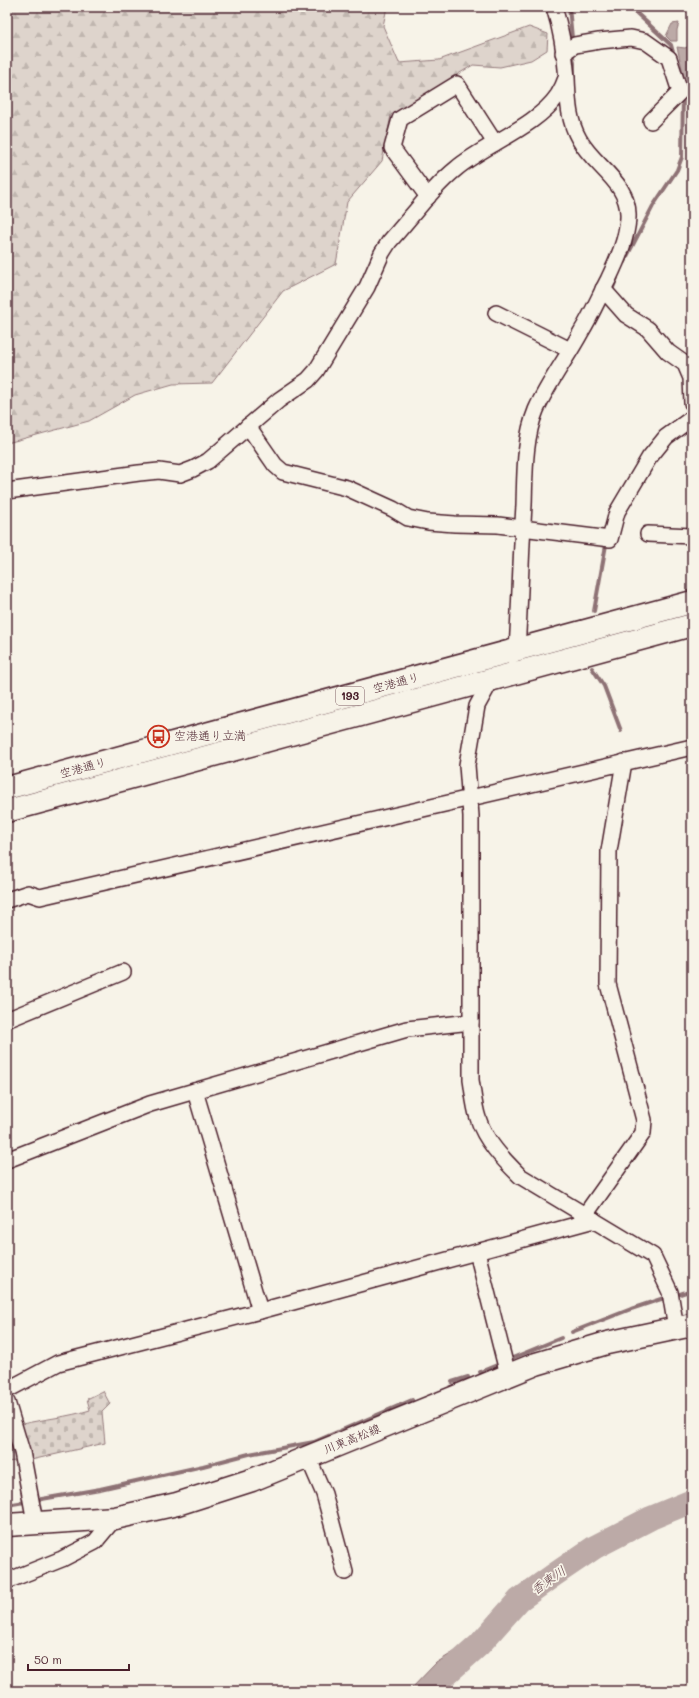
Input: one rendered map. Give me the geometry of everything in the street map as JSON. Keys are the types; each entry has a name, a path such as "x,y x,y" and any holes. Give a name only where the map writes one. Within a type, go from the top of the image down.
{"main road":[{"name":"空港通り","path":"7,788 692,602"},
{"name":"空港通り","path":"7,811 491,678 692,625"},
{"name":"川東高松線","path":"7,1525 115,1518 177,1504 252,1480 536,1364 607,1343 684,1327"}],"street":[{"path":"554,7 567,78 571,119 578,138 588,152 620,185 625,195 628,207 628,219 624,238 614,267 582,332 543,398 531,426 525,474 518,650 491,678 477,706 471,736 467,765 469,797 471,1080 478,1118 487,1138 502,1158 520,1176 653,1256 684,1327"},
{"path":"563,53 576,45 631,38 646,41 669,58 680,92 651,121"},
{"path":"7,490 159,471 180,474 208,461 279,400 308,380 316,371 367,287 382,253 389,242 445,178 458,167 523,126 545,110 558,95 567,78"},
{"path":"428,197 392,148 400,119 456,84 495,143"},
{"path":"603,289 626,315 648,329 668,352 685,364 691,378 692,403"},
{"path":"496,313 570,350"},
{"path":"248,426 275,465 283,472 347,488 393,509 408,518 428,522 455,524 498,524 523,529 610,539 617,512 649,458 666,437 692,418"},
{"path":"648,534 692,536"},
{"path":"7,900 28,893 40,897 469,797 692,747"},
{"path":"7,1390 58,1363 260,1311 477,1252 589,1218 643,1133 644,1120 608,984 609,851 624,762"},
{"path":"7,1018 9,1019 123,972"},
{"path":"7,1160 150,1104 407,1029 471,1022"},
{"path":"195,1091 260,1311"},
{"path":"477,1252 508,1375"},
{"path":"7,1402 22,1452 35,1522"},
{"path":"308,1457 324,1494 345,1572"},
{"path":"7,1582 62,1560 95,1542 115,1518"}],"green space":[{"path":"7,7 387,7 383,26 399,63 439,60 529,27 548,34 547,50 531,60 500,67 473,65 391,115 382,161 347,202 336,264 283,291 212,383 173,384 135,395 89,421 7,443"},
{"path":"103,1391 110,1404 102,1412 105,1443 31,1460 22,1424 90,1410 87,1399"},
{"path":"11,1436 16,1461 7,1462 7,1437"}],"shaded area":[{"path":"679,23 677,30 677,41 671,41 666,36 672,24"},
{"path":"692,45 692,82 685,81 677,47 685,48"},
{"path":"493,1628 479,1647 436,1691 409,1691 436,1663"}],"waterway":[{"path":"569,7 572,38"},
{"path":"630,7 671,45 674,56"},
{"path":"572,51 574,76"},
{"path":"624,262 653,206 677,170 682,157 683,96"},
{"path":"613,294 612,290 617,278"},
{"path":"594,611 606,545"},
{"path":"592,668 604,686 621,731"},
{"path":"677,1295 692,1290"},
{"path":"572,1332 664,1298"},
{"path":"510,1359 561,1338"},
{"path":"480,1372 497,1365"},
{"path":"452,1382 468,1377"},
{"path":"7,1505 100,1489 249,1454 314,1442 412,1400"},
{"name":"香東川","path":"427,1691 479,1645 519,1600 595,1547 651,1518 692,1501"}],"place":[{"name":"空港通り立満","path":"159,736"}]}
